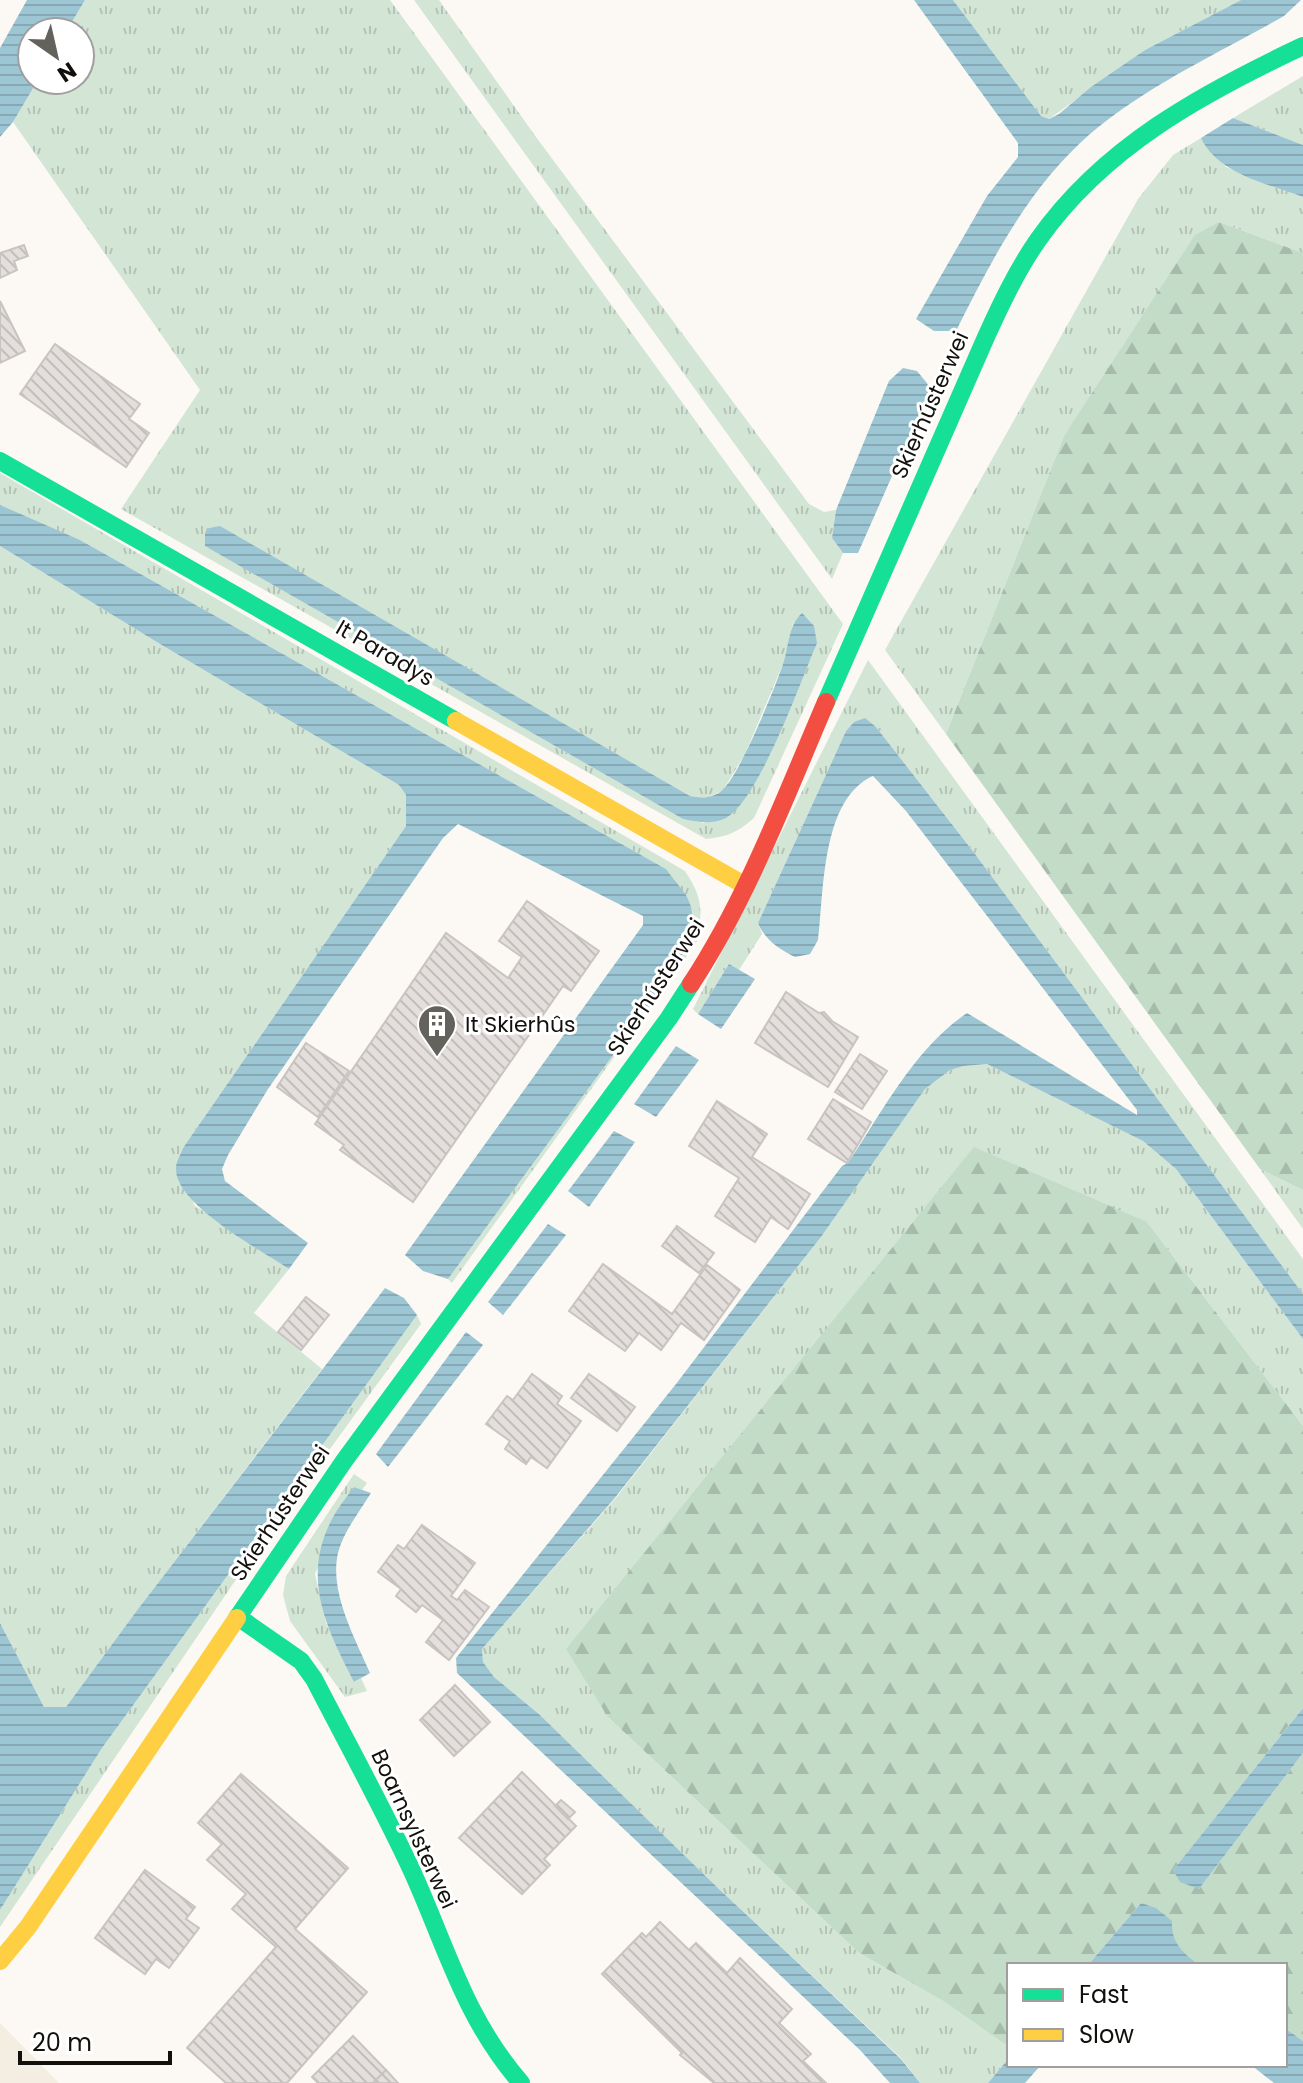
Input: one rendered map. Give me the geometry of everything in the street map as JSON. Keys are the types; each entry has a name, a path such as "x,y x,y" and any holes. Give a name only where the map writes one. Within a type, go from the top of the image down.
{"street":[{"name":"Skierhústerwei","path":"0,1961 28,1927 344,1461 669,1018 708,958 746,886 970,372 1004,300 1040,237 1094,176 1162,120 1222,84 1303,46"},
{"name":"It Paradys","path":"0,461 746,886"},
{"name":"Boarnsylsterwei","path":"238,1617 301,1661 314,1679 414,1876 453,1979 471,2015 494,2051 521,2083"}],"shaded area":[{"path":"0,2023 59,2083 0,2083"}],"green space":[{"path":"85,0 390,0 843,624 754,818 732,833 706,839 121,509 200,390 13,122 28,96 96,96 96,16 76,16","holes":["220,527 690,796 707,798 723,790 745,754 783,664 794,620 770,751 704,823 683,819 206,546 209,528"]},
{"path":"414,0 439,0 536,137 809,504 824,512 836,510 832,538 843,553 832,579"},
{"path":"953,0 1241,0 1145,50 1049,119 1041,116"},
{"path":"1303,76 1303,145 1233,118"},
{"path":"1201,138 1226,167 1303,197 1303,253 1219,222 1064,436 946,734 885,650 1138,199 1173,155"},
{"path":"1219,222 1303,253 1303,1190 1260,1169 946,734 1064,436 1195,235"},
{"path":"0,473 685,871 691,880 700,904 698,940 452,1283 448,1279 664,986 666,869 80,540 5,509 0,505"},
{"path":"0,546 399,785 406,795 406,826 185,1145 194,1205 289,1269 254,1313 322,1369 66,1707 44,1707 0,1623"},
{"path":"868,660 1303,1259 1303,1294 972,850 876,727 854,722 846,731 758,923 762,934 739,970 729,964 698,1014 693,1009"},
{"path":"987,1064 1143,1141 1176,1169 1303,1339 1303,1426 1147,1222 608,1717 859,1953 943,2001 1007,2046 1007,2060 988,2083 920,2083 901,2058 720,1890 540,1715 494,1677 483,1662 482,1649 615,1499 821,1237 925,1089 950,1070"},
{"path":"974,1147 1147,1222 1303,1426 1303,1708 1173,1870 1199,1889 1303,1753 1303,2041 1287,2029 1287,1963 1197,1963 1178,1948 1171,1933 1141,1903 1090,1963 1007,1963 1007,2046 943,2001 859,1953 608,1717 566,1649"},
{"path":"1260,1169 1303,1190 1303,1229"},
{"path":"417,1315 421,1324 252,1556 0,1927 0,1910 102,1748"},
{"path":"354,1474 367,1483 362,1490 354,1487 315,1574 326,1623 355,1682 361,1678 367,1691 345,1697 290,1621 283,1595 286,1576"}],"water":[{"path":"27,0 85,0 76,16 18,16"},
{"path":"914,0 953,0 1041,116 1049,119 1145,50 1241,0 1301,0 1284,16 1159,85 1090,134 1048,177 1030,201 983,278 956,331 934,331 916,319 987,196 1018,157 1018,143"},
{"path":"16,20 16,96 28,96 0,137 0,48"},
{"path":"1233,118 1303,145 1303,197 1245,176 1219,161 1209,151 1201,138"},
{"path":"903,368 917,371 931,388 858,553 843,553 832,538 836,510 889,381"},
{"path":"0,505 80,540 666,869 686,895 691,907 691,930 683,954 664,986 448,1279 423,1271 405,1255 643,925 643,916 458,824 443,838 268,1089 228,1155 222,1169 225,1181 308,1243 289,1269 259,1250 221,1225 189,1196 179,1182 177,1162 185,1145 406,826 406,795 399,785 0,546"},
{"path":"220,526 690,796 716,794 728,784 764,712 783,664 791,630 802,613 814,626 817,643 765,764 739,807 726,818 715,822 688,820 205,546 205,534 209,528"},
{"path":"865,718 876,727 972,850 1303,1294 1303,1339 1176,1169 1143,1141 987,1064 950,1070 925,1089 821,1237 614,1499 482,1649 483,1662 494,1677 540,1715 720,1890 901,2059 920,2083 890,2083 860,2050 457,1673 456,1658 676,1384 842,1166 848,1163 915,1063 948,1028 967,1013 1137,1115 1137,1110 906,811 873,776 856,788 843,805 834,825 824,873 818,940 810,954 795,957 764,934 758,923 846,731 854,722"},
{"path":"729,964 755,979 721,1029 698,1014"},
{"path":"676,1046 699,1060 656,1117 634,1104"},
{"path":"614,1131 635,1142 589,1207 568,1191"},
{"path":"548,1224 566,1235 503,1315 488,1302"},
{"path":"385,1288 404,1298 417,1315 102,1748 0,1910 0,1623 44,1707 66,1707"},
{"path":"466,1332 483,1345 388,1467 376,1454"},
{"path":"354,1487 371,1493 344,1537 336,1568 340,1599 370,1673 354,1682 327,1624 318,1585 318,1565 330,1523"},
{"path":"1303,1708 1303,1753 1199,1889 1180,1882 1173,1870"},
{"path":"1141,1903 1156,1908 1172,1921 1176,1942 1197,1963 1090,1963"},
{"path":"1287,2029 1303,2041 1303,2083 1274,2083 1254,2067 1287,2067"},
{"path":"1007,2060 1007,2067 1039,2067 1025,2083 988,2083"}],"building":[{"path":"24,245 28,256 14,261 17,270 0,278 0,253"},
{"path":"0,301 25,351 0,363"},
{"path":"55,344 140,404 129,419 149,433 126,467 20,394"},
{"name":"It Skierhûs","path":"527,901 599,951 571,991 563,986 413,1202 340,1150 344,1145 315,1124 446,933 508,978 522,957 499,941"},
{"path":"786,992 819,1013 824,1012 832,1021 858,1037 828,1087 755,1043"},
{"path":"306,1043 349,1071 318,1117 277,1087"},
{"path":"860,1054 887,1071 862,1109 835,1092"},
{"path":"833,1099 871,1122 847,1163 808,1139"},
{"path":"717,1101 767,1134 752,1157 810,1194 788,1229 771,1217 755,1242 715,1216 739,1178 689,1146"},
{"path":"677,1226 714,1253 699,1273 662,1246"},
{"path":"603,1264 672,1314 707,1265 740,1290 704,1340 681,1323 661,1350 639,1333 625,1351 569,1311"},
{"path":"306,1297 329,1315 301,1350 278,1332"},
{"path":"532,1374 562,1396 557,1404 581,1421 547,1468 531,1457 526,1464 505,1449 510,1441 486,1424 507,1396 513,1400"},
{"path":"589,1374 635,1407 617,1431 571,1398"},
{"path":"422,1525 475,1563 451,1596 457,1600 465,1590 489,1607 449,1660 426,1642 443,1620 422,1605 416,1612 396,1596 401,1589 378,1572 398,1545 404,1549"},
{"path":"455,1685 490,1722 454,1756 420,1720"},
{"path":"522,1772 576,1826 544,1859 550,1865 522,1894 459,1838"},
{"path":"241,1774 348,1868 295,1929 367,1992 287,2083 226,2083 187,2048 276,1947 232,1909 246,1894 207,1860 222,1844 198,1823"},
{"path":"561,1800 575,1812 568,1819 555,1806"},
{"path":"145,1870 195,1907 186,1919 199,1928 169,1968 156,1959 145,1974 95,1938"},
{"path":"660,1922 689,1950 696,1943 727,1973 740,1958 792,2009 779,2023 811,2054 803,2061 826,2083 714,2083 680,2055 682,2053 602,1974 642,1933 646,1937"},
{"path":"353,2036 386,2070 373,2083 318,2083 312,2077"},
{"path":"386,2070 398,2083 373,2083"}],"traffic: fast":[{"path":"826,702 992,325 1016,275 1038,240 1064,207 1124,150 1192,104 1303,46"},
{"path":"0,461 456,721"},
{"path":"237,1618 344,1461 691,984"},
{"path":"238,1617 301,1661 314,1679 401,1847 471,2007 501,2058 521,2083"}],"traffic: slow":[{"path":"456,721 746,886"},
{"path":"0,1961 28,1927 237,1618"}],"traffic: jam":[{"path":"691,984 748,882 826,702"}],"place":[{"name":"It Skierhûs","path":"437,1058"}]}
